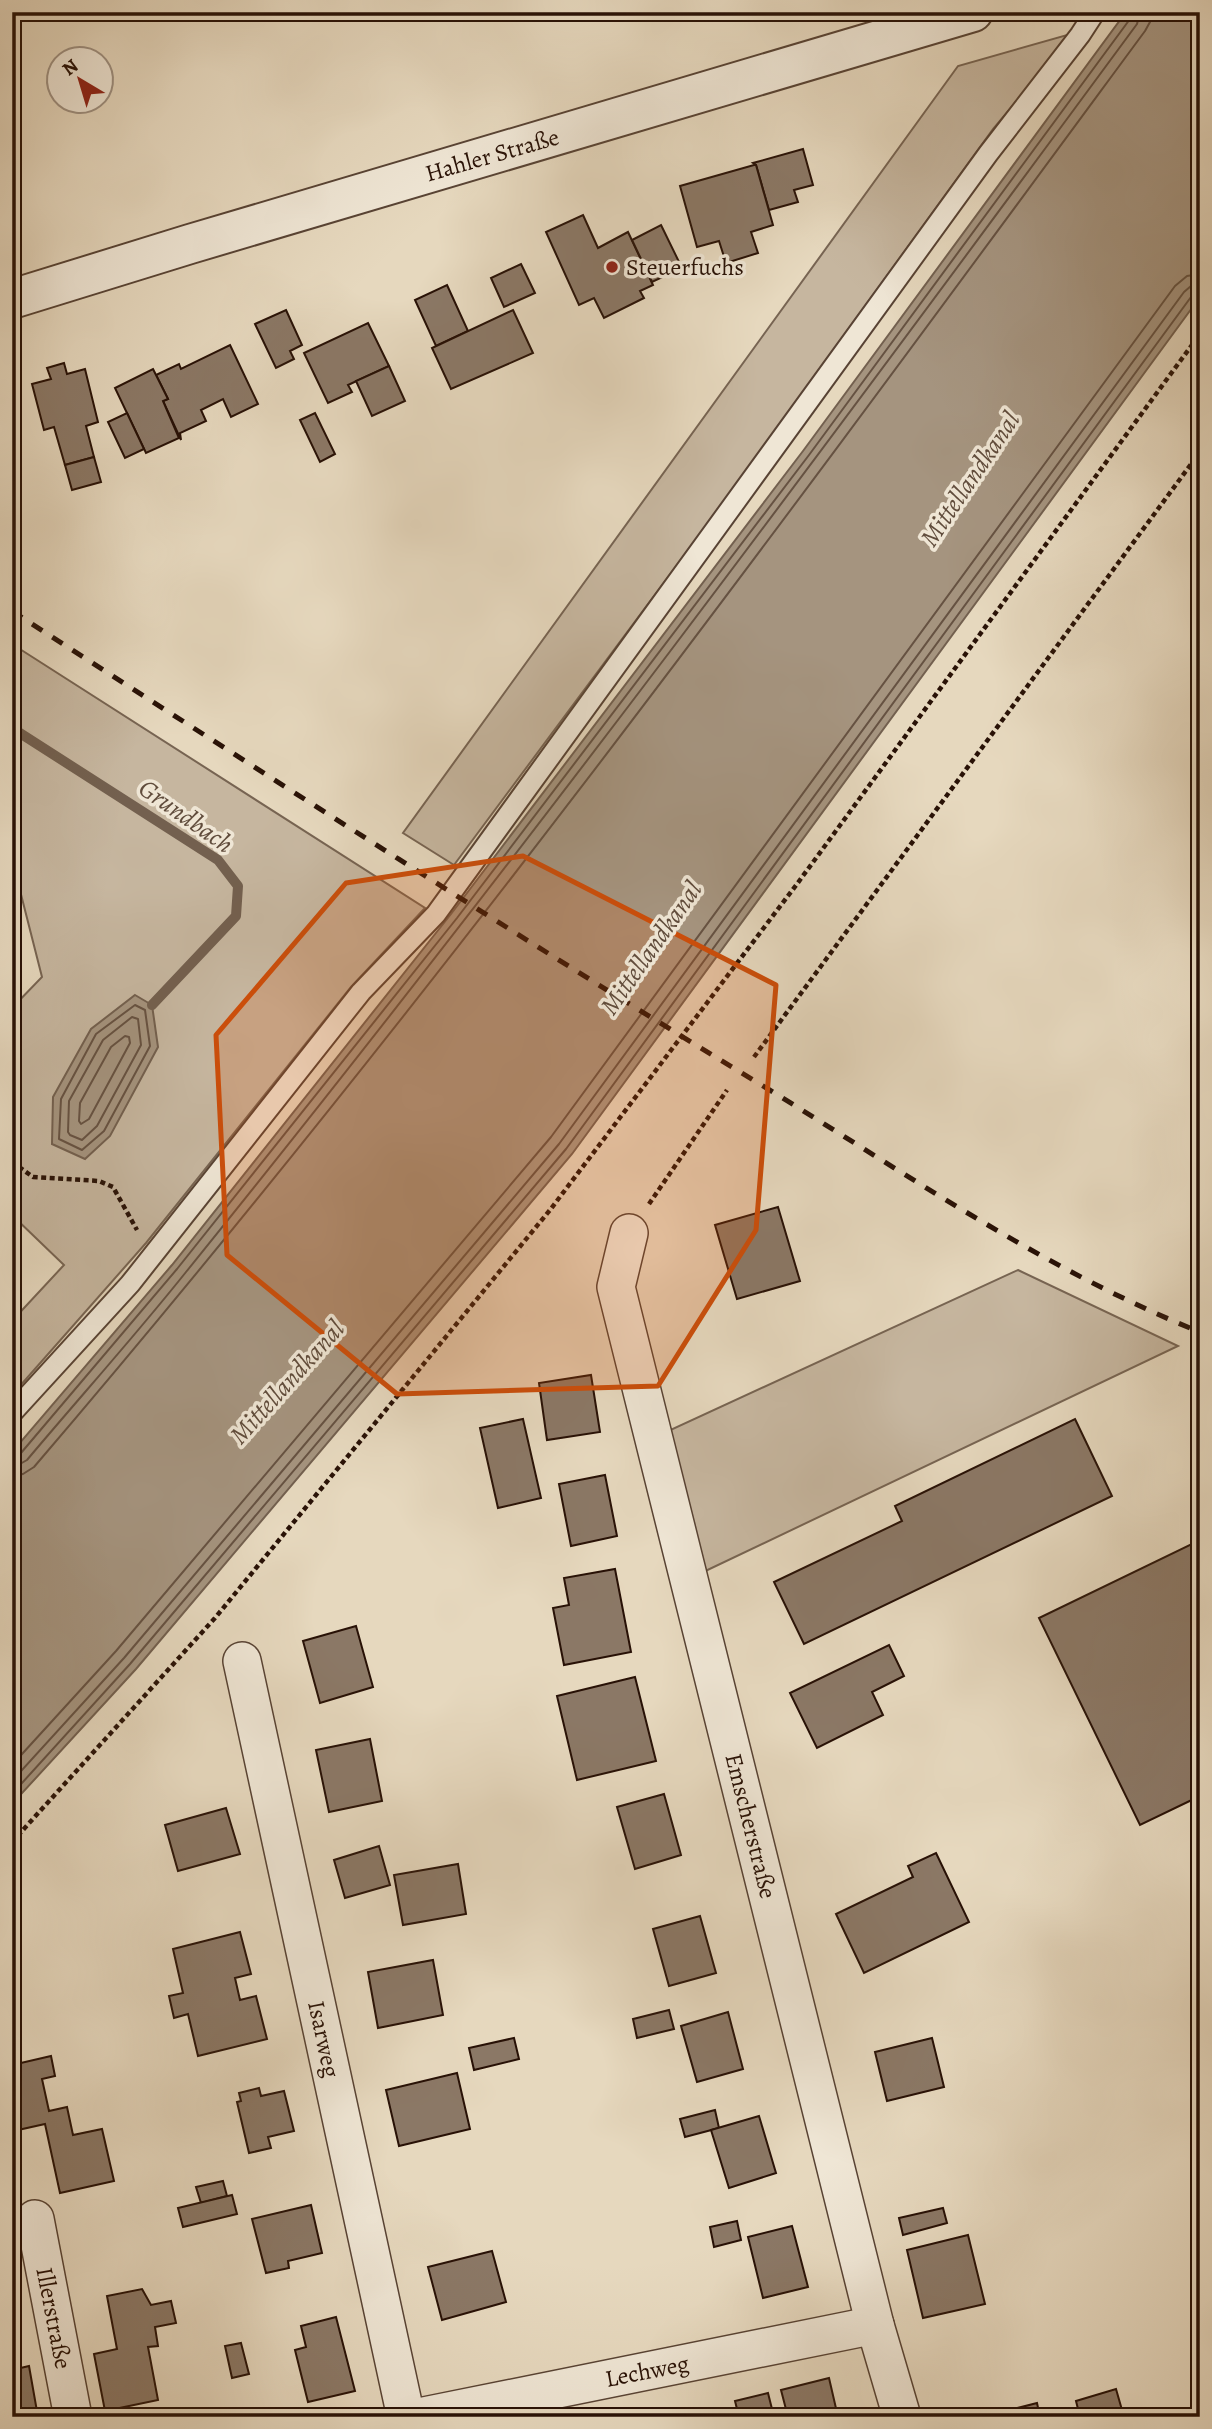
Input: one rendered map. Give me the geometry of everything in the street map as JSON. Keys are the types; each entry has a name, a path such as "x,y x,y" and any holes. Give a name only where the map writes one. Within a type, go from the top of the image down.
{"street":[{"name":"Hahler Straße","path":"12,299 965,13"},
{"name":"Emscherstraße","path":"629,1233 616,1287 875,2325 902,2417"},
{"name":"Isarweg","path":"242,1661 406,2417"},
{"name":"Illerstraße","path":"35,2219 73,2417"},
{"name":"Lechweg","path":"419,2417 875,2325"}],"lane":[{"path":"12,1413 130,1284 361,992 436,914 980,165 1095,12"}],"path":[{"path":"12,1842 215,1618 550,1210 797,884 1200,334"},
{"path":"754,1057 1200,452"},
{"path":"629,1233 727,1090"},
{"path":"12,1163 33,1177 99,1181 113,1187 153,1254"}],"highlighted area":[{"path":"523,856 776,985 756,1230 658,1386 397,1394 227,1255 216,1035 346,883"}],"shaded area":[{"path":"1074,33 993,129 712,518 454,865 403,833 958,66"},
{"path":"12,644 425,908 351,987 146,1243 12,1395 12,1321 64,1265 12,1215 12,1008 42,977 12,859"},
{"path":"1018,1270 1178,1346 697,1575 666,1432"}],"water":[{"name":"Mittellandkanal","path":"1126,12 1200,12 1200,297 572,1154 136,1669 12,1804 12,1452 172,1265 451,914 803,451"},
{"path":"135,995 152,1005 158,1047 110,1136 85,1159 52,1144 53,1097 91,1029"}],"building":[{"path":"803,149 813,185 794,190 798,202 769,210 756,165 753,163"},
{"path":"754,165 773,225 751,232 758,253 726,263 719,241 697,247 680,186"},
{"path":"583,215 598,248 628,232 653,285 640,291 644,298 604,318 594,298 579,305 546,232"},
{"path":"661,225 682,268 652,282 632,240"},
{"path":"521,264 535,293 504,307 491,278"},
{"path":"447,285 468,331 436,346 415,300"},
{"path":"286,310 302,345 290,351 294,359 276,368 255,324"},
{"path":"513,310 533,353 451,389 432,348"},
{"path":"368,323 389,366 348,385 352,392 328,403 304,353"},
{"path":"230,345 258,404 231,417 223,399 201,410 206,421 180,433 181,440 163,401 168,399 156,375 179,364 181,369"},
{"path":"64,363 67,374 85,369 98,422 86,426 94,457 65,465 54,427 44,430 32,384 51,379 47,368"},
{"path":"389,366 405,401 372,416 356,381"},
{"path":"153,369 168,399 163,401 179,438 146,453 115,388"},
{"path":"127,413 144,449 125,458 108,422"},
{"path":"315,413 335,454 320,462 300,420"},
{"path":"94,457 101,482 72,490 65,465"},
{"path":"778,1207 800,1281 737,1299 715,1225"},
{"path":"591,1375 600,1432 547,1440 539,1383"},
{"path":"523,1419 541,1498 498,1508 480,1428"},
{"path":"1075,1419 1112,1496 804,1644 774,1582 902,1521 895,1506"},
{"path":"605,1475 617,1536 571,1546 559,1484"},
{"path":"1200,1540 1200,1796 1140,1825 1039,1618"},
{"path":"615,1569 631,1652 564,1665 553,1608 569,1605 564,1578"},
{"path":"356,1626 373,1687 320,1703 303,1641"},
{"path":"889,1645 904,1676 872,1692 883,1715 817,1748 790,1693"},
{"path":"635,1677 656,1761 577,1780 557,1696"},
{"path":"370,1739 382,1801 329,1812 316,1750"},
{"path":"664,1794 681,1855 635,1869 617,1807"},
{"path":"226,1808 240,1854 178,1871 165,1825"},
{"path":"379,1846 390,1885 345,1898 334,1860"},
{"path":"936,1853 969,1922 864,1973 836,1914 913,1877 908,1866"},
{"path":"458,1864 466,1914 403,1925 394,1875"},
{"path":"700,1916 716,1973 669,1986 653,1929"},
{"path":"240,1932 251,1974 235,1978 240,2000 256,1996 267,2039 198,2056 188,2014 174,2018 169,1996 183,1993 173,1949"},
{"path":"433,1960 443,2015 378,2028 368,1972"},
{"path":"669,2010 674,2029 637,2038 633,2019"},
{"path":"728,2012 743,2069 697,2082 681,2026"},
{"path":"514,2038 519,2059 474,2070 469,2048"},
{"path":"932,2038 944,2087 887,2101 875,2052"},
{"path":"51,2056 55,2076 42,2079 49,2111 67,2107 73,2135 102,2129 114,2181 60,2193 45,2124 18,2130 12,2101 12,2065"},
{"path":"457,2073 470,2129 399,2146 386,2090"},
{"path":"259,2088 261,2096 284,2091 294,2131 268,2137 271,2148 249,2153 237,2102 241,2101 239,2093"},
{"path":"715,2110 719,2128 685,2137 680,2119"},
{"path":"759,2116 776,2173 729,2188 711,2130"},
{"path":"223,2181 227,2196 201,2203 196,2187"},
{"path":"232,2195 237,2214 183,2227 178,2208"},
{"path":"311,2205 322,2253 288,2261 289,2268 266,2273 252,2219"},
{"path":"943,2208 947,2223 903,2235 899,2218"},
{"path":"737,2221 741,2240 714,2247 710,2227"},
{"path":"792,2226 808,2287 763,2298 748,2237"},
{"path":"968,2235 985,2304 923,2318 907,2250"},
{"path":"492,2251 506,2302 442,2320 428,2267"},
{"path":"142,2289 151,2305 171,2301 176,2323 155,2327 158,2346 148,2347 158,2400 105,2411 94,2354 117,2349 107,2296"},
{"path":"336,2317 355,2391 308,2402 295,2350 306,2347 301,2326"},
{"path":"241,2343 249,2374 232,2378 225,2346"},
{"path":"29,2366 38,2417 12,2417 12,2370"},
{"path":"829,2378 838,2417 788,2417 781,2390"},
{"path":"1116,2389 1124,2417 1080,2417 1076,2401"},
{"path":"768,2393 774,2417 739,2417 735,2401"},
{"path":"1037,2403 1040,2417 986,2417 986,2416"}],"waterway":[{"name":"Grundbach","path":"12,728 218,860 238,886 236,916 152,1005"}],"railway":[{"path":"12,611 294,793 926,1188 1088,1280 1143,1308 1200,1332"}],"place":[{"name":"Steuerfuchs","path":"612,267"}]}
